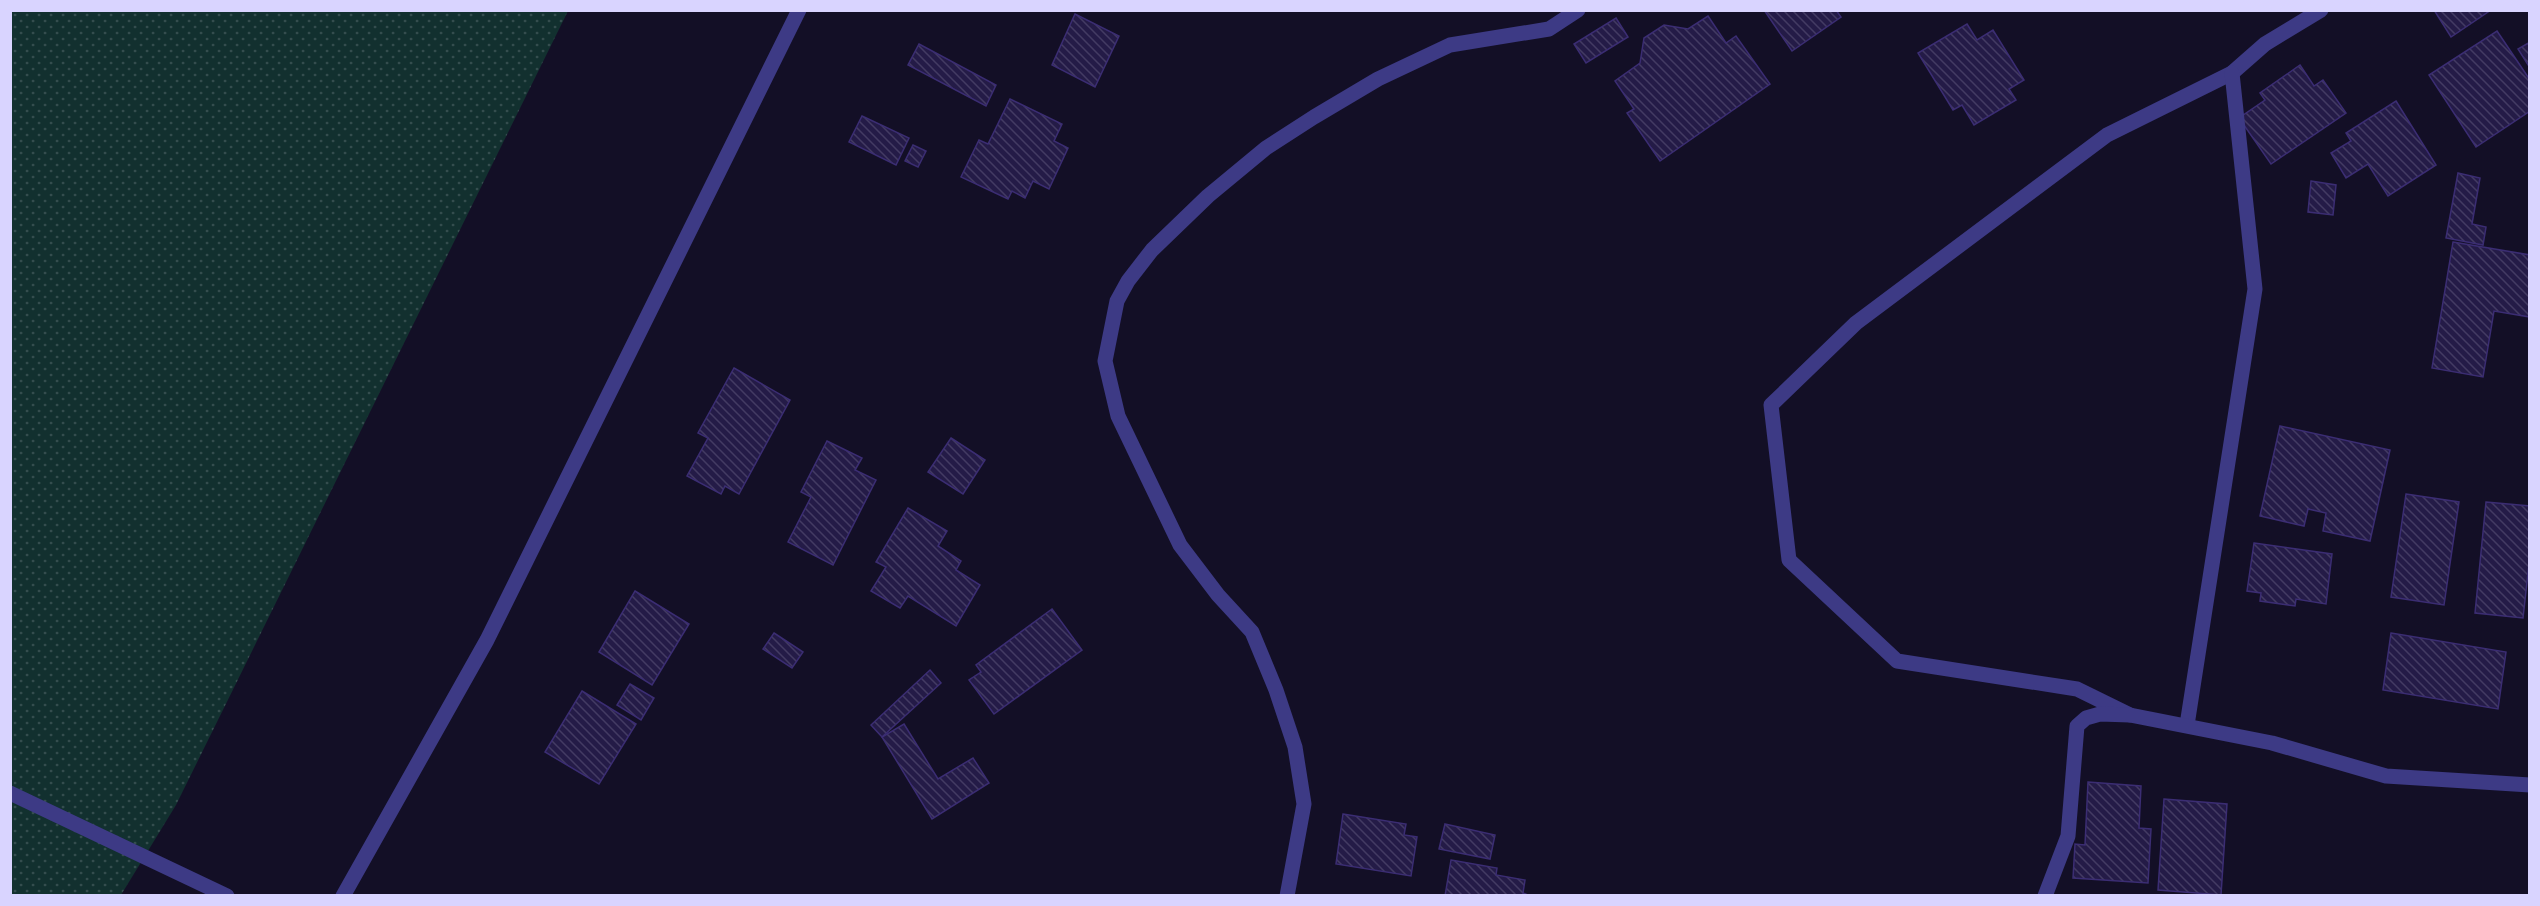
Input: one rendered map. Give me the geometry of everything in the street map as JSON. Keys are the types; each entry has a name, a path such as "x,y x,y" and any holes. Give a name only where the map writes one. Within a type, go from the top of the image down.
{"street":[{"path":"343,896 487,640 800,10"},
{"path":"1287,896 1304,804 1295,747 1276,690 1252,632 1218,595 1180,545 1118,416 1105,361 1118,301 1128,281 1152,250 1208,196 1266,148 1314,117 1378,79 1450,45 1549,29 1578,10"},
{"path":"2130,715 2077,688 1897,661 1789,560 1771,405 1856,323 2108,135 2232,73 2265,44 2321,10"},
{"path":"2187,725 2255,289 2232,73"},
{"path":"2044,896 2068,836 2078,726 2086,718 2100,714 2130,715 2272,743 2386,776 2529,785"},
{"path":"10,793 227,896"}],"green space":[{"path":"10,11 568,11 176,805 121,895 11,895"}],"building":[{"path":"1764,10 1836,10 1841,17 1792,51"},
{"path":"2434,10 2491,10 2451,37"},
{"path":"1075,14 1119,36 1095,87 1052,65"},
{"path":"1708,16 1726,43 1736,36 1770,84 1660,161 1627,113 1634,109 1615,81 1640,63 1644,38 1664,25 1688,29"},
{"path":"1616,18 1628,37 1586,63 1574,44"},
{"path":"1967,24 1977,40 1993,30 2024,80 2009,89 2016,100 1974,125 1962,105 1953,110 1918,53"},
{"path":"2497,31 2530,80 2530,111 2476,147 2429,75"},
{"path":"2530,42 2530,68 2518,49"},
{"path":"919,44 996,85 986,106 908,65"},
{"path":"2300,65 2314,86 2323,80 2346,113 2271,164 2239,118 2265,100 2260,93"},
{"path":"1010,99 1062,124 1054,141 1068,148 1049,189 1033,181 1025,198 1012,191 1008,199 961,177 979,140 988,144"},
{"path":"2396,101 2436,165 2388,196 2368,164 2346,178 2331,153 2351,141 2346,133"},
{"path":"862,116 909,138 896,165 849,142"},
{"path":"913,145 926,151 918,167 905,161"},
{"path":"2458,173 2480,178 2472,224 2486,227 2483,245 2446,238"},
{"path":"2311,181 2336,185 2333,215 2308,212"},
{"path":"2453,242 2530,255 2530,317 2494,311 2483,377 2432,368"},
{"path":"734,368 790,400 739,494 725,486 721,494 687,476 708,438 698,433"},
{"path":"2280,426 2390,450 2370,541 2323,531 2326,513 2308,509 2304,526 2260,516"},
{"path":"951,438 985,460 963,494 928,472"},
{"path":"827,441 862,458 855,470 876,480 833,565 788,542 811,497 801,492"},
{"path":"2406,494 2459,502 2444,605 2391,597"},
{"path":"2486,502 2530,506 2530,555 2523,618 2475,613"},
{"path":"908,508 947,531 938,546 961,561 956,570 980,585 956,626 908,596 900,608 871,591 886,567 876,562"},
{"path":"2254,543 2332,554 2326,604 2296,599 2295,606 2260,601 2261,593 2247,591"},
{"path":"635,591 689,624 652,685 599,652"},
{"path":"1052,609 1082,650 994,714 969,680 981,672 976,665"},
{"path":"774,633 803,652 792,668 763,649"},
{"path":"2391,633 2506,652 2498,709 2383,690"},
{"path":"930,670 941,683 882,737 871,725"},
{"path":"630,684 654,698 641,720 617,705"},
{"path":"582,691 636,724 599,784 545,752"},
{"path":"904,724 938,779 973,758 989,783 932,819 882,737"},
{"path":"2088,782 2141,786 2139,828 2151,829 2148,883 2073,878 2075,844 2085,845"},
{"path":"2164,799 2227,804 2221,895 2158,890"},
{"path":"1343,814 1406,824 1404,835 1417,837 1411,876 1336,864"},
{"path":"1445,824 1495,835 1490,859 1439,849"},
{"path":"1451,860 1497,868 1496,875 1525,880 1523,893 1530,896 1445,896"}]}
